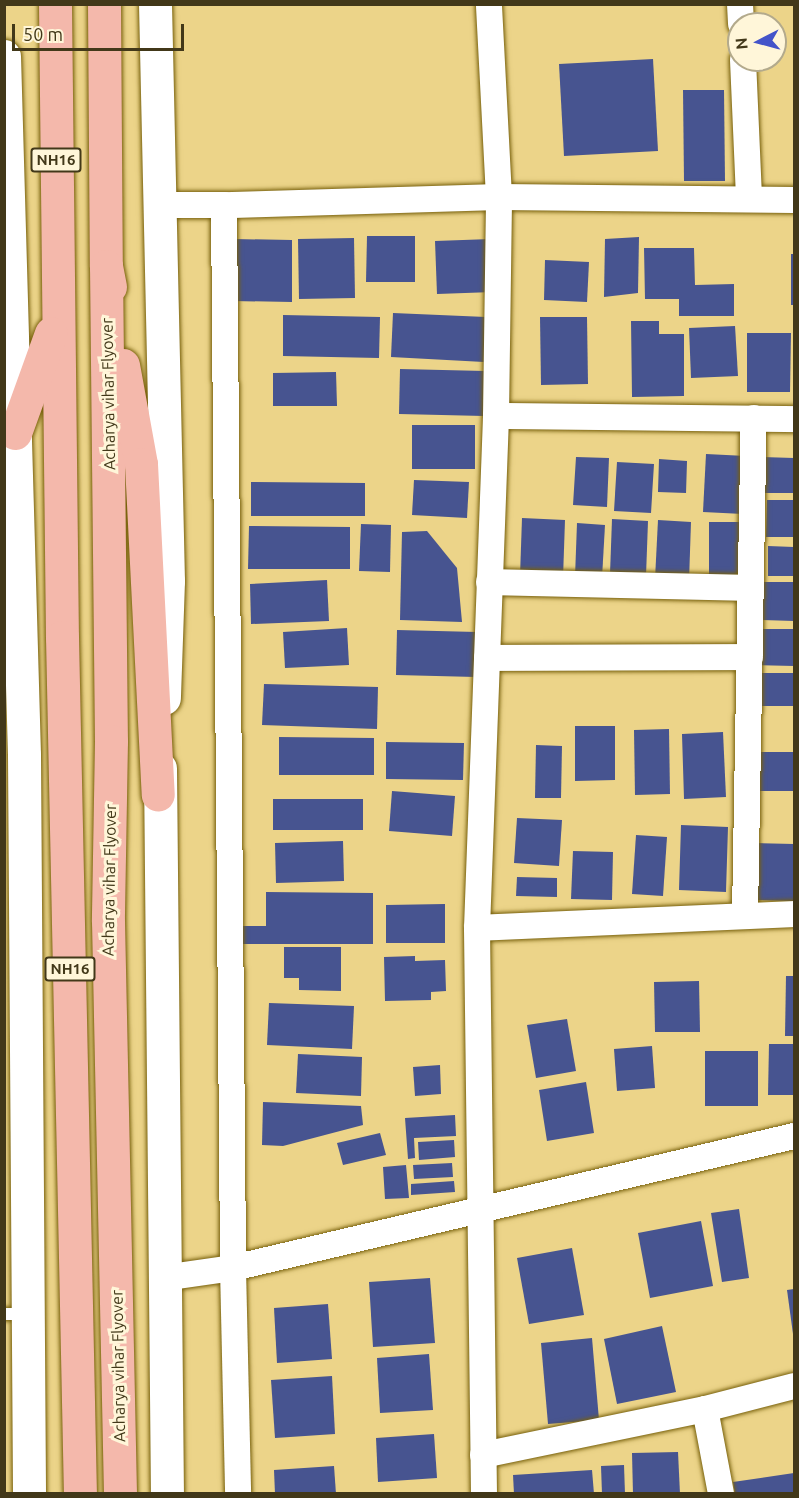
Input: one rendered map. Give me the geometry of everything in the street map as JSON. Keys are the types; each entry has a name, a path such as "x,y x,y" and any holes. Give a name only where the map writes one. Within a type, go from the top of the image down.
{"highway":[{"name":"NH16","path":"55,4 60,444 80,1494"},
{"name":"NH16","path":"104,4 106,266"},
{"path":"106,266 141,464 158,795"},
{"name":"Acharya vihar Flyover","path":"106,266 110,554 108,921 120,1494"},
{"path":"15,433 58,315"}],"street":[{"path":"155,4 168,581 158,795 167,1494"},
{"path":"484,1494 477,928 496,416 499,197 489,4"},
{"path":"4,56 7,265 15,433 14,756 20,977 16,1314 29,1494"},
{"path":"743,72 749,199"},
{"path":"160,205 499,197 795,200"},
{"path":"224,205 233,1268 238,1494"},
{"path":"496,416 795,419"},
{"path":"744,915 754,418"},
{"path":"489,582 751,588"},
{"path":"487,658 750,657"},
{"path":"477,928 795,914"},
{"path":"163,1278 233,1268 480,1212 795,1136"},
{"path":"483,1455 705,1409 795,1386"},
{"path":"705,1409 721,1494"}],"building":[{"path":"653,59 658,151 564,156 559,64"},
{"path":"683,90 724,90 725,181 684,181"},
{"path":"367,236 415,236 415,282 366,282"},
{"path":"639,237 638,293 604,297 605,239"},
{"path":"354,238 355,298 299,299 298,239"},
{"path":"234,239 292,240 292,302 233,301"},
{"path":"491,239 493,292 437,294 435,241"},
{"path":"644,248 694,248 695,285 734,284 734,316 679,316 679,299 645,299"},
{"path":"791,254 794,254 794,305 791,305"},
{"path":"545,260 589,262 587,302 544,300"},
{"path":"393,313 486,317 484,362 391,357"},
{"path":"283,315 380,317 379,358 283,356"},
{"path":"540,317 587,317 588,384 541,385"},
{"path":"631,321 659,321 659,334 684,334 684,396 632,397"},
{"path":"735,326 738,376 691,378 689,328"},
{"path":"747,333 791,333 790,392 747,392"},
{"path":"400,369 485,371 484,416 399,414"},
{"path":"336,372 337,406 273,406 273,373"},
{"path":"412,425 475,425 475,469 412,469"},
{"path":"706,454 746,456 743,514 703,512"},
{"path":"576,457 609,458 607,507 573,505"},
{"path":"761,457 794,458 794,493 760,493"},
{"path":"659,459 687,461 686,493 658,492"},
{"path":"617,462 654,464 651,513 614,511"},
{"path":"414,480 469,482 467,518 412,515"},
{"path":"251,482 365,483 365,516 251,516"},
{"path":"767,500 794,500 794,537 766,537"},
{"path":"522,518 565,520 563,578 520,576"},
{"path":"612,519 648,521 646,576 610,574"},
{"path":"658,520 691,522 689,581 655,579"},
{"path":"709,522 744,522 744,579 709,579"},
{"path":"577,523 605,525 602,578 575,577"},
{"path":"361,524 391,525 390,572 359,571"},
{"path":"249,526 350,527 350,569 248,569"},
{"path":"427,531 457,568 462,622 400,620 402,532"},
{"path":"768,546 794,547 794,576 768,576"},
{"path":"327,580 329,621 251,624 250,584"},
{"path":"760,582 794,582 794,621 760,620"},
{"path":"347,628 349,665 285,668 283,632"},
{"path":"757,629 794,629 794,666 757,665"},
{"path":"397,630 477,632 476,677 396,675"},
{"path":"754,673 794,673 794,706 754,706"},
{"path":"264,684 378,687 377,729 262,725"},
{"path":"575,726 615,726 615,780 575,781"},
{"path":"669,729 670,794 635,795 634,730"},
{"path":"723,732 726,797 684,799 682,734"},
{"path":"279,737 374,738 374,775 279,775"},
{"path":"386,742 464,743 463,780 386,779"},
{"path":"536,745 562,746 561,798 535,798"},
{"path":"756,752 794,752 794,791 756,791"},
{"path":"392,791 455,796 452,836 389,831"},
{"path":"273,799 363,799 363,830 273,830"},
{"path":"517,818 562,820 559,866 514,863"},
{"path":"681,825 728,827 726,892 679,890"},
{"path":"636,835 667,837 663,896 632,894"},
{"path":"343,841 344,881 276,883 275,843"},
{"path":"754,843 794,844 794,901 753,900"},
{"path":"573,851 613,852 612,900 571,899"},
{"path":"517,877 557,878 557,897 516,896"},
{"path":"266,892 373,893 373,944 236,944 236,926 266,926"},
{"path":"445,904 445,943 386,943 386,905"},
{"path":"284,947 341,947 341,991 299,990 299,978 284,978"},
{"path":"415,956 415,961 445,960 446,991 431,992 431,1000 385,1001 384,957"},
{"path":"786,976 794,976 794,1036 785,1036"},
{"path":"699,981 700,1032 655,1032 654,982"},
{"path":"269,1003 354,1006 352,1049 267,1045"},
{"path":"567,1019 576,1071 536,1078 527,1025"},
{"path":"769,1044 794,1044 794,1095 768,1095"},
{"path":"652,1046 655,1088 617,1091 614,1049"},
{"path":"705,1051 758,1051 758,1106 705,1106"},
{"path":"298,1054 362,1057 361,1096 296,1093"},
{"path":"440,1065 441,1094 415,1096 413,1067"},
{"path":"586,1082 594,1133 547,1141 539,1090"},
{"path":"263,1102 361,1106 363,1125 283,1146 262,1145"},
{"path":"455,1115 456,1136 414,1138 415,1158 408,1159 405,1118"},
{"path":"380,1133 386,1155 343,1165 337,1143"},
{"path":"454,1140 455,1157 419,1160 418,1142"},
{"path":"452,1163 453,1177 414,1179 413,1165"},
{"path":"406,1165 409,1198 385,1199 383,1167"},
{"path":"454,1181 455,1192 411,1195 411,1184"},
{"path":"739,1209 749,1278 722,1282 711,1213"},
{"path":"701,1221 713,1286 650,1298 638,1233"},
{"path":"572,1248 584,1315 529,1324 517,1258"},
{"path":"430,1278 435,1343 373,1347 369,1282"},
{"path":"794,1289 794,1334 793,1334 787,1290"},
{"path":"328,1304 332,1359 277,1363 274,1308"},
{"path":"662,1326 676,1392 617,1404 604,1339"},
{"path":"592,1338 599,1420 548,1424 541,1343"},
{"path":"429,1354 433,1410 380,1413 377,1358"},
{"path":"332,1376 335,1434 275,1438 271,1380"},
{"path":"434,1434 437,1478 378,1482 376,1438"},
{"path":"678,1452 680,1494 633,1494 632,1453"},
{"path":"624,1465 625,1494 602,1494 601,1466"},
{"path":"334,1466 336,1494 275,1494 274,1470"},
{"path":"592,1470 594,1494 514,1494 513,1475"},
{"path":"794,1473 794,1494 735,1494 733,1482"}]}
